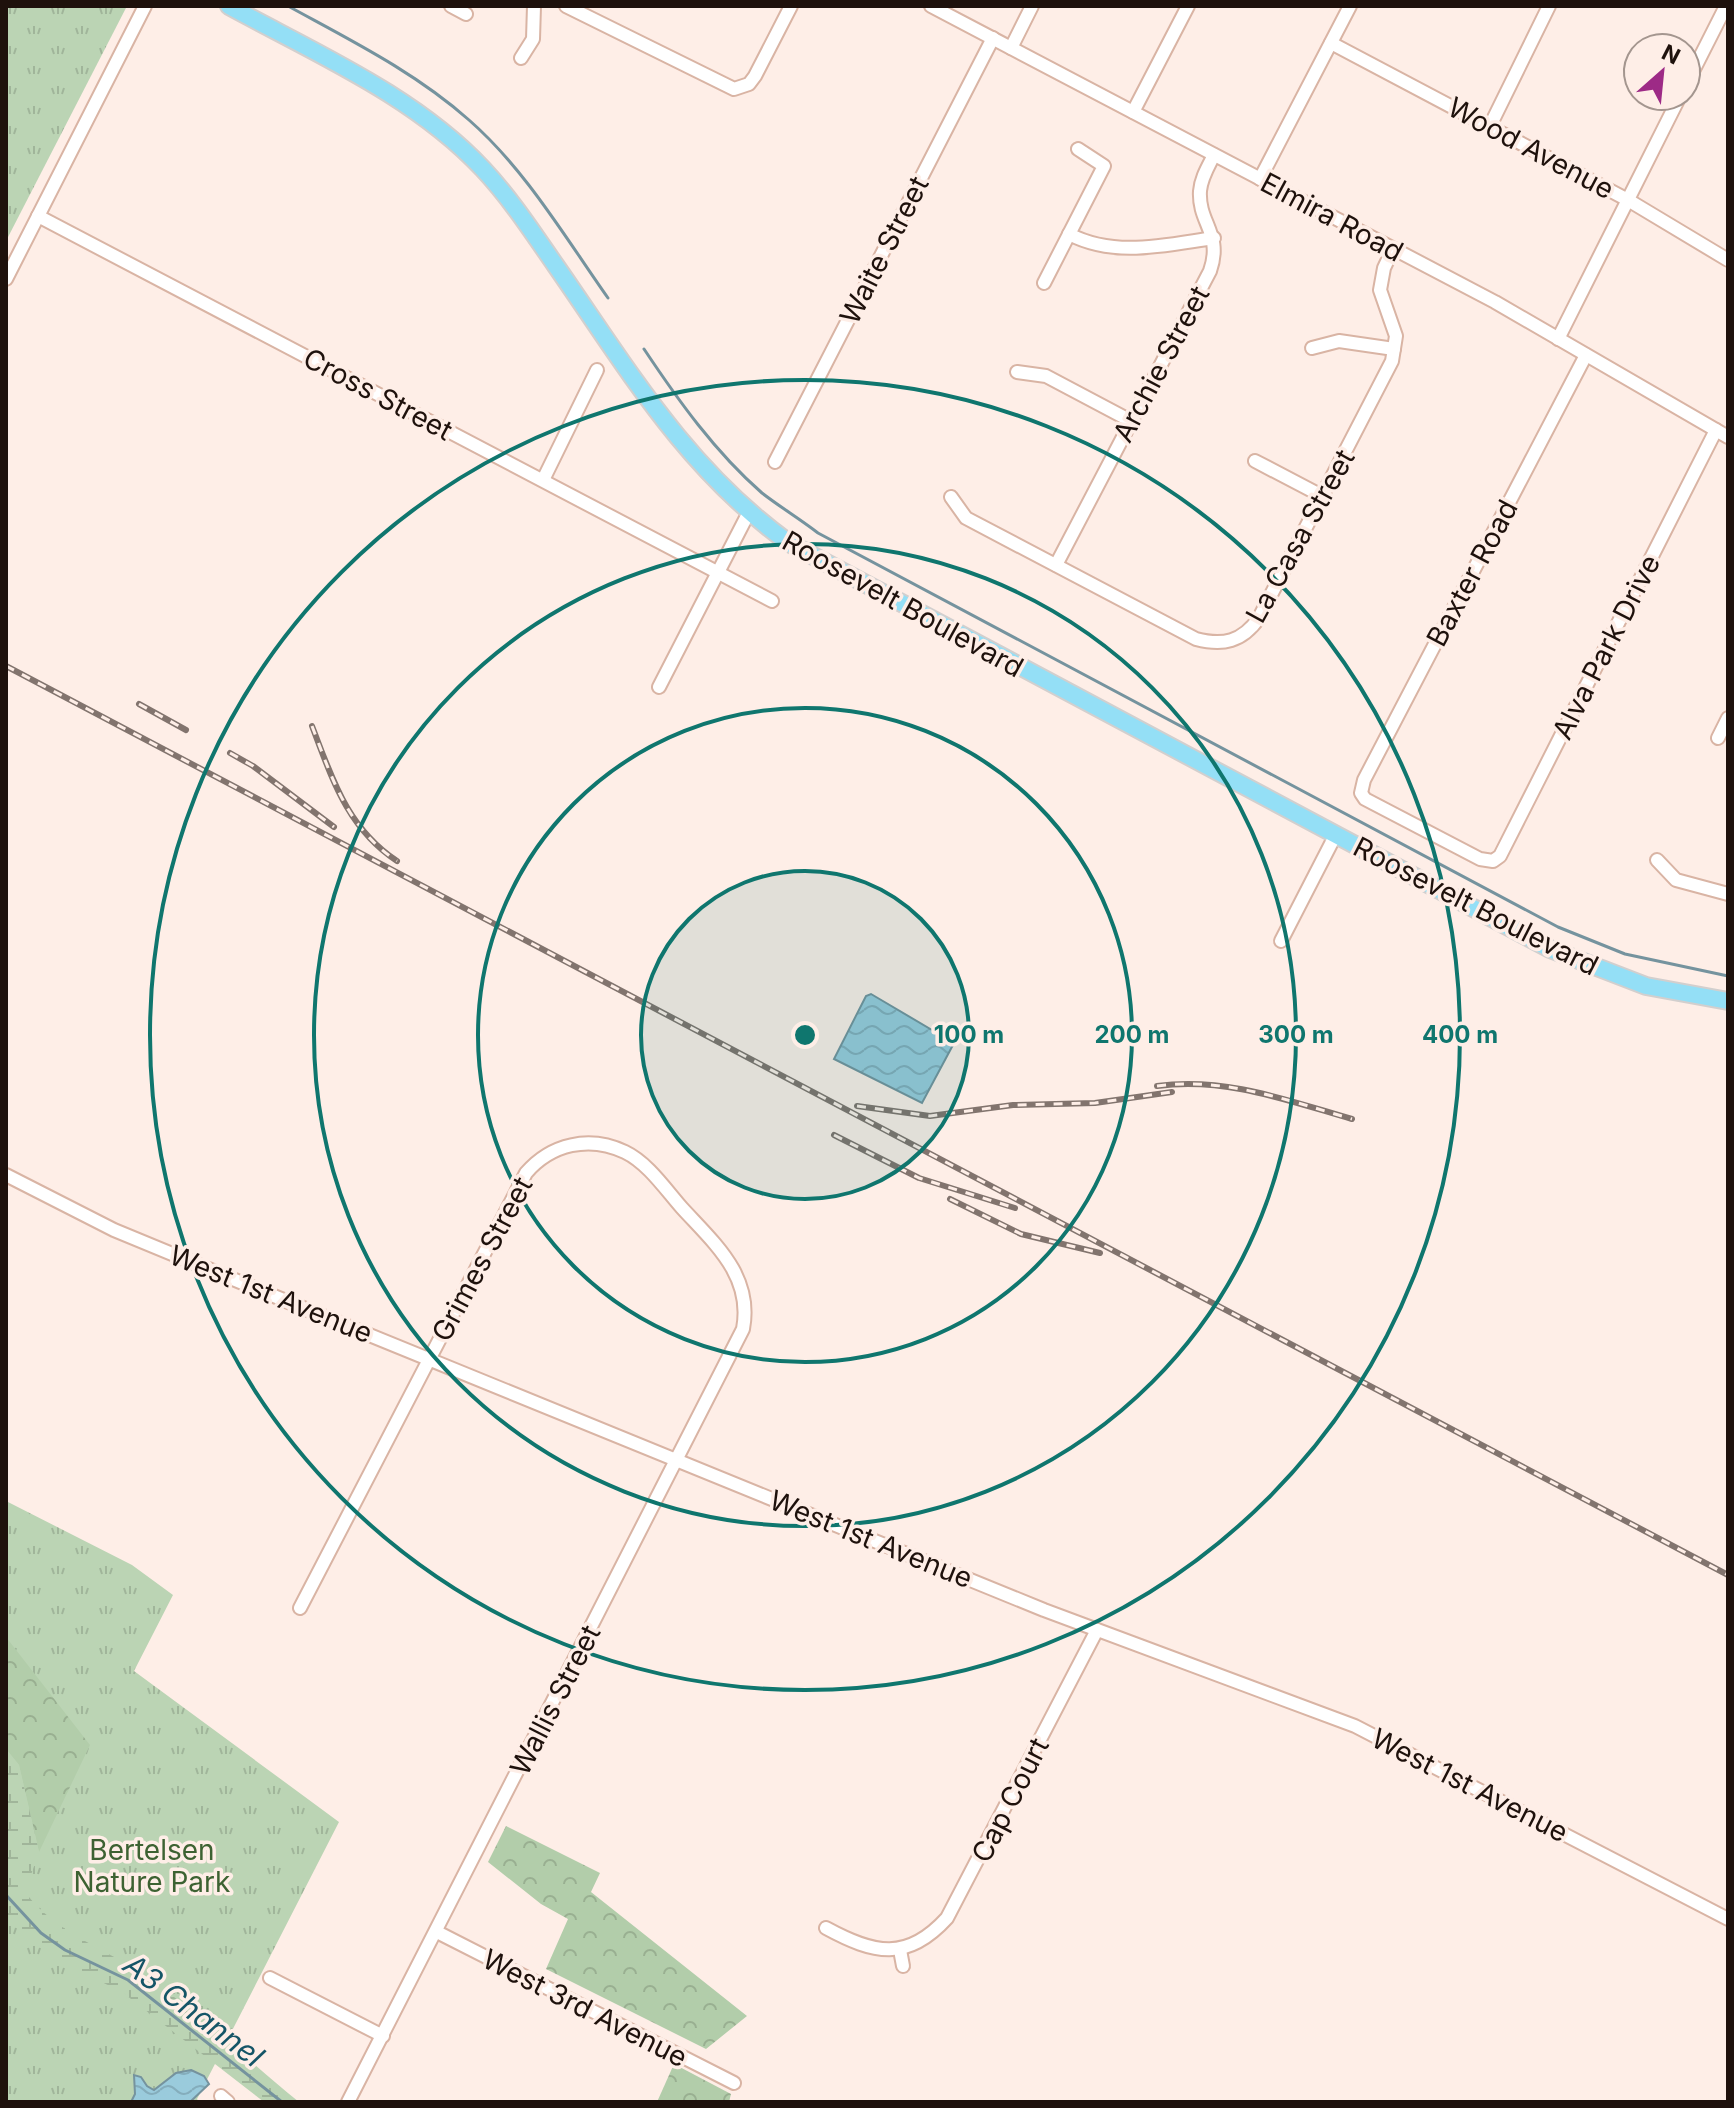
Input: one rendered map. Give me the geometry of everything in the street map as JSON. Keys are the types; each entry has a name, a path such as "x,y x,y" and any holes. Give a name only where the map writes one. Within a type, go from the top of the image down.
{"main road":[{"name":"Roosevelt Boulevard","path":"229,6 421,115 483,169 515,208 668,428 702,470 748,514 831,569 1335,836 1579,961 1646,986 1728,1001"}],"street":[{"path":"6,279 145,6"},
{"path":"451,6 466,14"},
{"path":"521,58 533,39 534,6"},
{"path":"566,6 734,89 749,84 755,76 791,6"},
{"name":"Elmira Road","path":"931,6 1393,249 1722,433"},
{"path":"1011,48 1032,6"},
{"path":"1133,112 1188,6"},
{"path":"1260,179 1350,6"},
{"path":"1490,126 1549,6"},
{"path":"1702,53 1726,6"},
{"name":"Waite Street","path":"775,462 993,38"},
{"name":"Wood Avenue","path":"1331,43 1628,200 1728,260"},
{"path":"1558,339 1672,112"},
{"path":"1044,283 1104,166 1078,149"},
{"path":"1069,234 1090,245 1134,249 1214,238 1200,203 1200,189 1214,155"},
{"name":"Cross Street","path":"38,216 772,601"},
{"name":"Archie Street","path":"1056,565 1210,271 1214,238"},
{"name":"La Casa Street","path":"951,497 966,518 1196,639 1225,643 1250,630 1388,371 1394,349 1393,324 1380,290 1384,268 1393,249"},
{"path":"1312,348 1339,341 1394,349"},
{"name":"Baxter Road","path":"1493,861 1467,853 1365,799 1361,793 1364,780 1586,355"},
{"path":"543,480 597,370"},
{"path":"1017,372 1046,376 1131,421"},
{"name":"Alva Park Drive","path":"1493,861 1503,851 1722,433"},
{"path":"1255,461 1322,496"},
{"path":"659,687 748,514"},
{"path":"1718,738 1728,718"},
{"path":"1281,941 1335,836"},
{"path":"1657,860 1676,880 1728,894"},
{"name":"Grimes Street","path":"300,1608 520,1182 539,1158 555,1149 579,1143 605,1145 627,1153 645,1168 721,1251 733,1266 744,1293"},
{"name":"West 1st Avenue","path":"6,1175 114,1230 428,1359 1097,1630 1355,1726 1728,1919"},
{"name":"Wallis Street","path":"348,2102 736,1346 746,1312 744,1293"},
{"name":"Cap Court","path":"900,1950 929,1935 953,1909 1097,1630"},
{"path":"826,1928 865,1946 900,1950 903,1966"},
{"name":"West 3rd Avenue","path":"437,1932 734,2083"},
{"path":"270,1978 383,2036"}],"green space":[{"path":"6,6 127,6 6,241"},
{"name":"Bertelsen Nature Park","path":"6,1501 132,1565 173,1595 134,1671 339,1822 197,2099 199,2102 6,2102"},
{"path":"6,1637 90,1745 39,1852 19,1765 6,1749"},
{"path":"6,1749 19,1765 39,1852 25,1892 51,1919 165,1990 299,2102 264,2102 122,1992 59,1961 6,1917"},
{"path":"506,1826 600,1873 591,1892 747,2016 706,2049 546,1969 568,1919 541,1904 488,1862"},
{"path":"674,2064 731,2094 729,2102 657,2102"}],"water":[{"path":"871,994 954,1043 922,1103 834,1059 866,996"},
{"path":"191,2070 204,2076 209,2084 190,2102 131,2102 135,2094 134,2075 141,2077 154,2090 176,2073"}],"waterway":[{"path":"288,6 404,72 469,120 526,182 608,298"},
{"path":"644,349 713,443 745,477 818,533 1558,927 1625,954 1728,976"},
{"name":"A3 Channel","path":"6,1895 41,1933 65,1950 128,1980 282,2102"}],"railway":[{"path":"6,666 1728,1575"},
{"path":"139,704 186,730"},
{"path":"312,726 334,783 353,817 365,833 397,861"},
{"path":"230,753 253,766 334,827"},
{"path":"1157,1086 1232,1087 1352,1119"},
{"path":"857,1106 930,1116 1013,1105 1095,1103 1172,1092"},
{"path":"834,1135 919,1178 1015,1208"},
{"path":"950,1199 1021,1234 1100,1253"}]}
